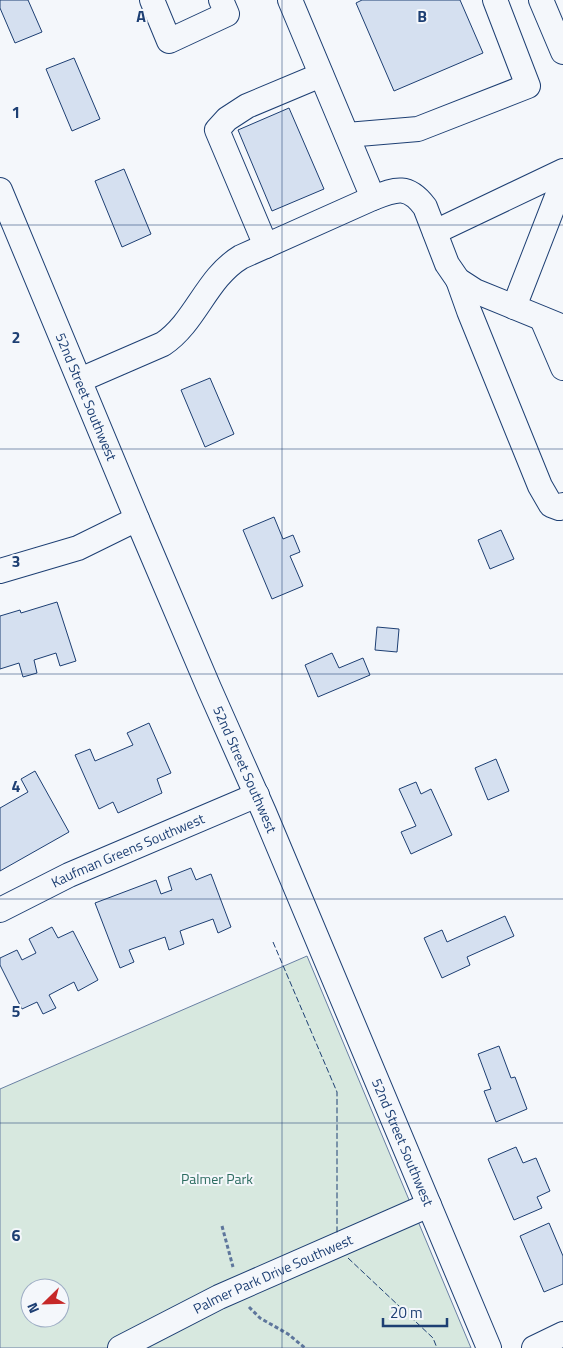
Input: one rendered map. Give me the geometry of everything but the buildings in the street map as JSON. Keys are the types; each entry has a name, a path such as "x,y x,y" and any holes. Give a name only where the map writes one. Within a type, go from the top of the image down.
{"street":[{"path":"152,0 169,40 227,14 221,0"},
{"path":"290,0 373,198"},
{"path":"347,135 418,129 528,86 495,0"},
{"path":"541,0 563,52"},
{"path":"266,246 217,130 227,119 247,106 321,75"},
{"path":"435,232 563,171"},
{"path":"514,307 563,182"},
{"path":"80,380 163,344 172,338 214,281 231,263 241,257 373,198 392,190 400,189 419,199 425,207 447,264 458,280 540,486 551,505 559,508 563,505"},
{"name":"52nd Street Southwest","path":"0,190 208,688 256,794 489,1348"},
{"path":"458,280 475,291 553,323 563,368"},
{"path":"0,571 78,548 137,519"},
{"name":"Kaufman Greens Southwest","path":"0,910 69,875 256,794"},
{"name":"Palmer Park Drive Southwest","path":"120,1348 219,1297 429,1205"},
{"path":"534,1348 563,1334"}],"green space":[{"name":"Palmer Park","path":"307,956 471,1348 0,1348 0,1089"}],"fence":[{"path":"273,942 337,1092 337,1235"},
{"path":"348,1258 433,1338 437,1348"}]}
